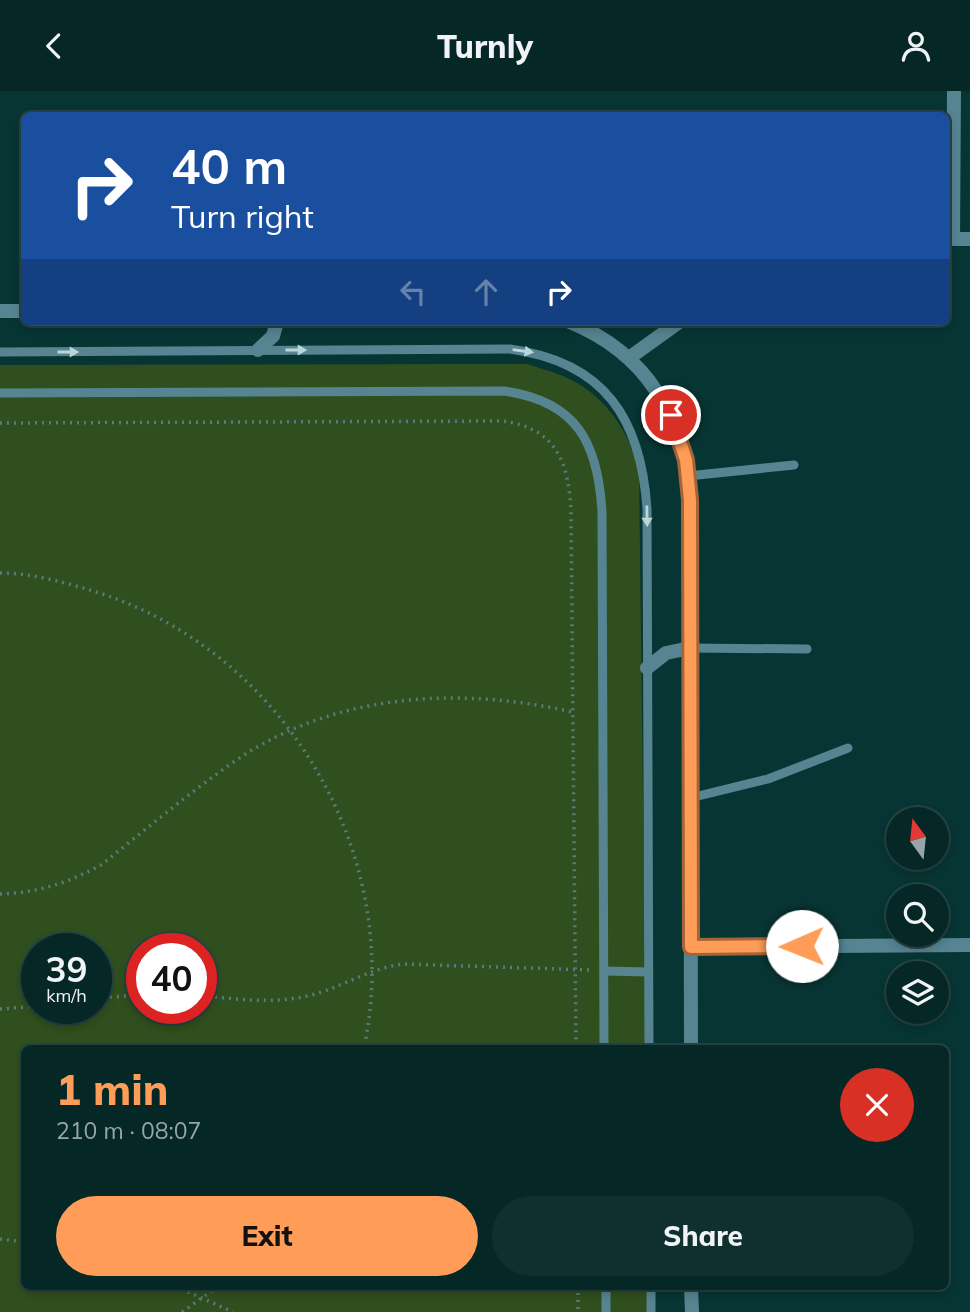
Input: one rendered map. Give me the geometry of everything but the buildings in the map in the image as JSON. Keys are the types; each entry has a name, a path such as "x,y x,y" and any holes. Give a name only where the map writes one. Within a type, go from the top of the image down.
{"street":[{"path":"954,91 950,239 970,239"},
{"path":"0,311 21,311"},
{"path":"258,350 273,337 276,326"},
{"path":"578,326 608,342 629,358 659,395 680,438 688,476 691,1045"},
{"path":"629,358 674,326"},
{"path":"647,668 666,653 690,648"},
{"path":"691,947 970,945"},
{"path":"691,1290 692,1312"}],"lane":[{"path":"0,352 510,349 534,352 577,369 612,401 626,419 635,439 642,461 647,509 649,1045"},
{"path":"0,393 504,391 525,394 546,402 564,413 579,429 590,448 601,491 604,1045"},
{"path":"688,476 794,465"},
{"path":"690,648 807,649"},
{"path":"690,798 768,779 848,748"},
{"path":"604,971 648,972"},
{"path":"606,1290 606,1312"},
{"path":"651,1290 651,1312"}],"path":[{"path":"0,423 483,420 517,423 532,429 555,447 563,461 569,485 576,1045"},
{"path":"0,573 72,585 115,598 166,621 213,652 255,689 292,731 321,774 343,820 370,919 373,971 365,1045"},
{"path":"0,894 41,890 62,884 91,870 236,760 292,731 330,717 369,706 410,699 451,697 492,698 572,712"},
{"path":"217,997 293,999 335,987 386,966 420,964 604,971"},
{"path":"0,1009 21,1007"},
{"path":"0,1239 21,1242"},
{"path":"184,1290 233,1312"},
{"path":"182,1312 214,1290"},
{"path":"578,1290 578,1312"}],"green space":[{"path":"527,364 569,379 602,402 625,433 639,469 646,1045 21,1045 21,1290 648,1290 649,1312 0,1312 0,365"}],"route":[{"path":"671,415 686,460 690,500 691,947 802,946"}]}
